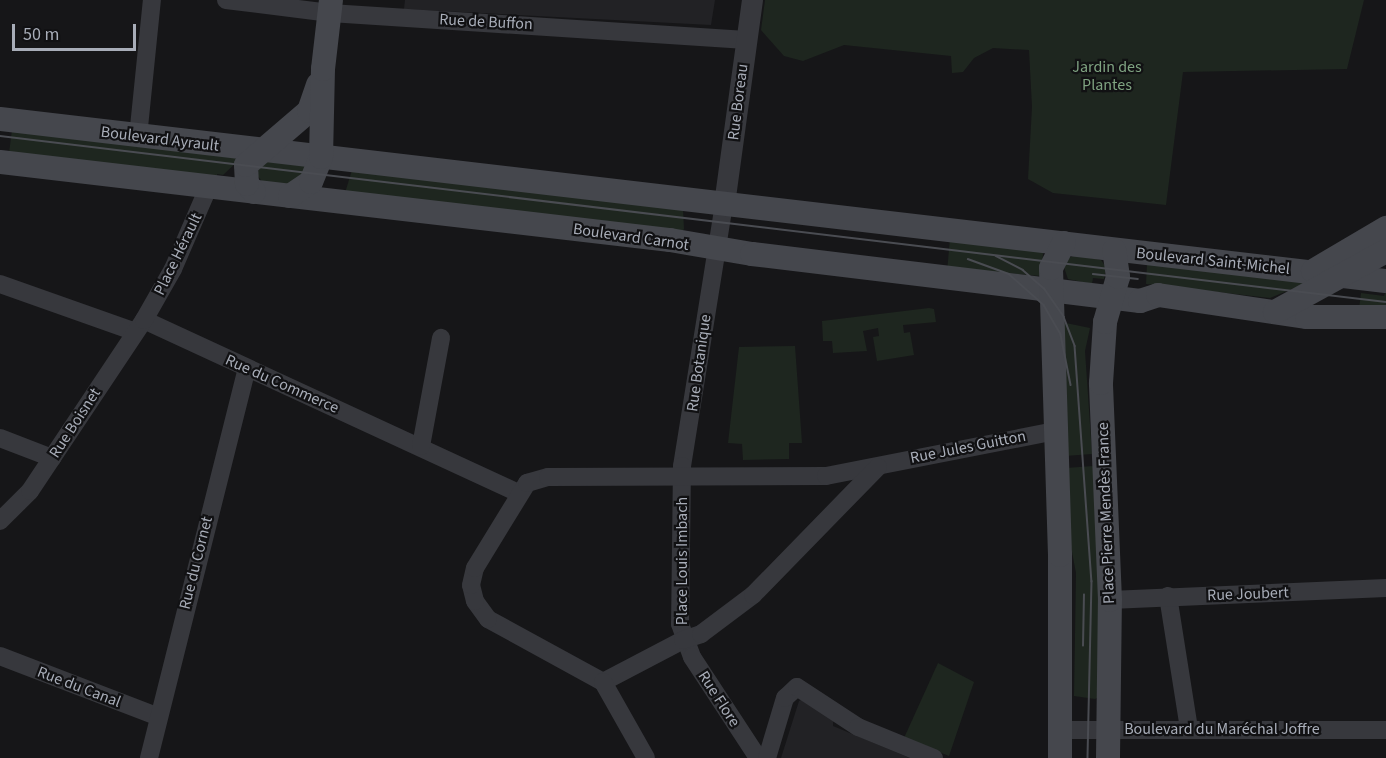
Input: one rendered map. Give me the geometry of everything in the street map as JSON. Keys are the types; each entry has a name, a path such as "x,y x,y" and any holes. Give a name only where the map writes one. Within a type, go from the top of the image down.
{"main road":[{"path":"290,196 311,182 321,157 323,69 330,7"},
{"path":"249,183 246,165 309,111 323,69"},
{"name":"Boulevard Ayrault","path":"0,119 263,152 321,157"},
{"path":"321,157 1114,250 1118,277 1112,297 1140,301 1158,295 1307,317 1386,317"},
{"path":"0,162 209,186"},
{"name":"Boulevard Carnot","path":"209,186 249,183 290,196 670,240 718,250 1012,284 1056,285 1112,297"},
{"name":"Boulevard Saint-Michel","path":"1312,271 1386,228"},
{"path":"1060,758 1056,431 1052,322 1056,285 1052,260 1064,243"},
{"name":"Boulevard Saint-Michel","path":"1114,250 1345,275"},
{"name":"Boulevard Saint-Michel","path":"1275,312 1386,251"},
{"path":"1345,275 1386,281"},
{"path":"1012,284 1033,299 1052,322"},
{"name":"Place Pierre Mendès France","path":"1108,758 1110,600 1101,383 1102,338 1112,297"}],"street":[{"path":"138,137 152,0"},
{"name":"Rue de Buffon","path":"226,0 746,40"},
{"name":"Rue Boreau","path":"724,204 752,0"},
{"name":"Place Hérault","path":"138,326 172,269 209,186"},
{"name":"Rue Botanique","path":"682,476 724,204"},
{"name":"Rue du Commerce","path":"0,284 138,326 247,368 421,446"},
{"name":"Rue Boisnet","path":"0,520 30,491 138,326"},
{"path":"441,338 421,446 518,493"},
{"name":"Rue du Cornet","path":"148,758 247,368"},
{"name":"Rue Jules Guitton","path":"882,464 1056,431"},
{"path":"0,438 52,458"},
{"path":"683,640 701,634 753,595 882,464"},
{"name":"Place Louis Imbach","path":"682,476 683,640 603,682 488,619 475,601 471,585 475,568 518,493 527,483 542,477 682,476 826,476 882,464"},
{"path":"826,476 836,510"},
{"name":"Rue Joubert","path":"1110,600 1386,588"},
{"path":"1168,596 1189,728"},
{"name":"Rue Flore","path":"683,640 758,758"},
{"name":"Rue du Canal","path":"0,656 159,717"},
{"path":"603,682 646,758"},
{"path":"767,758 785,698 794,688 807,692 858,727 934,758"},
{"name":"Boulevard du Maréchal Joffre","path":"1059,730 1189,728 1386,730"}],"shaded area":[{"path":"405,0 715,0 711,25 404,9"},
{"path":"804,698 833,720 833,726 910,758 781,758 799,701"}],"green space":[{"name":"Jardin des Plantes","path":"765,0 1364,0 1347,69 1183,72 1166,205 1053,193 1028,179 1032,107 1029,50 993,48 974,58 963,72 952,73 951,56 844,45 803,61 784,56 761,30"},
{"path":"12,130 235,156 239,160 223,175 217,174 217,178 9,153"},
{"path":"268,160 305,165 309,169 288,186 264,184 257,175 261,163"},
{"path":"352,170 683,209 684,229 681,233 345,193"},
{"path":"950,238 1044,246 1041,276 947,268"},
{"path":"1075,255 1101,260 1106,267 1104,279 1093,278 1092,284 1068,279 1062,261"},
{"path":"1147,264 1309,282 1270,298 1146,284"},
{"path":"1386,290 1386,312 1359,309 1361,293 1384,296"},
{"path":"934,309 936,322 903,325 904,333 910,332 914,355 877,361 873,337 879,336 878,328 863,331 867,351 833,353 832,341 823,341 822,321"},
{"path":"1061,322 1090,328 1085,351 1092,454 1065,456"},
{"path":"795,346 802,443 789,443 789,459 743,460 742,444 728,443 739,347"},
{"path":"1093,466 1098,540 1099,697 1095,699 1074,696 1076,573 1069,536 1066,468"},
{"path":"938,663 974,682 949,756 904,738"}],"tram line":[{"path":"0,136 1386,302"},
{"path":"996,256 1023,270 1044,288 1064,317 1075,346 1092,581 1088,758"},
{"path":"968,259 1009,274 1044,305 1061,335 1071,385"},
{"path":"1093,274 1138,279"},
{"path":"1083,646 1084,595"}]}
